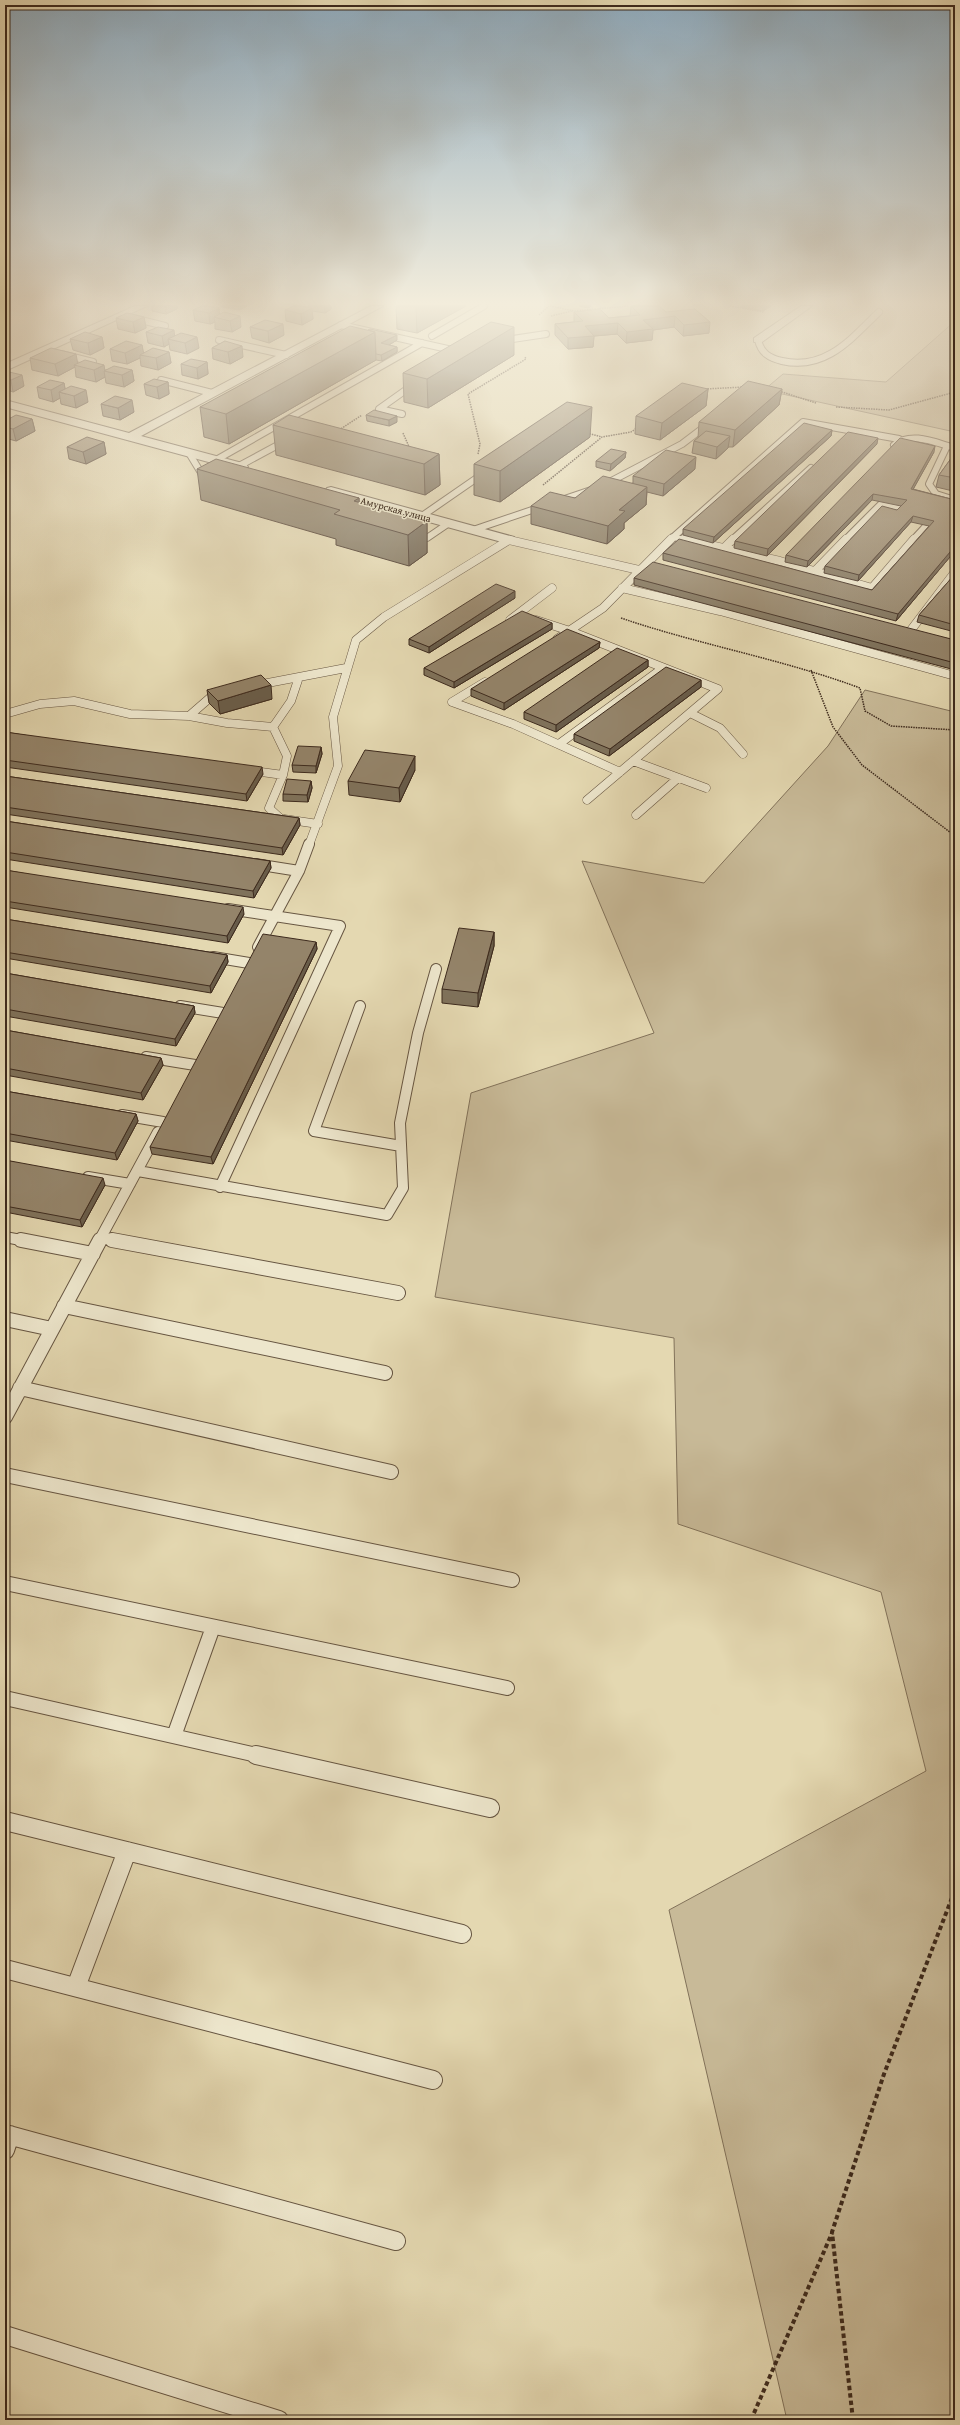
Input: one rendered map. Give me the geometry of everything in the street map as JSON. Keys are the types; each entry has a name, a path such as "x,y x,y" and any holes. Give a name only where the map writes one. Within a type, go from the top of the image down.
{"street":[{"path":"64,419 254,470"},
{"path":"130,437 164,419"},
{"path":"166,419 173,448"},
{"name":"Амурская улица","path":"315,487 509,540"}],"lane":[{"path":"216,460 288,419"},
{"path":"473,530 600,487 682,444 714,419"},
{"path":"550,643 600,610 639,570 649,566 673,537 803,422 849,433 899,439 912,438 955,448"},
{"path":"239,466 291,437 298,439"},
{"path":"888,450 899,439"},
{"path":"947,446 928,484 936,494 955,500"},
{"path":"189,453 203,476 218,480"},
{"path":"724,548 817,462"},
{"path":"422,516 496,466"},
{"path":"815,571 882,503 898,507"},
{"path":"405,532 427,538 449,523"},
{"path":"673,537 782,559 815,571 872,588 925,527"},
{"path":"243,976 299,871 318,824 338,766 333,717 346,668 356,640 384,617 509,540 639,570"},
{"path":"911,630 955,572"},
{"path":"505,623 518,615 552,588"},
{"path":"622,588 728,613 955,676"},
{"path":"518,615 570,631 613,651 718,689 587,800"},
{"path":"189,716 212,696 238,689 346,668"},
{"path":"559,744 663,668"},
{"path":"272,727 291,701 299,677"},
{"path":"491,678 452,702 516,722 620,772"},
{"path":"5,714 40,704 74,701 130,714 189,716 227,723 272,727"},
{"path":"690,713 720,728 743,754"},
{"path":"272,727 287,756 283,775 269,808 280,818"},
{"path":"633,761 706,788"},
{"path":"237,769 283,775"},
{"path":"636,815 678,778"},
{"path":"264,816 318,824"},
{"path":"245,863 299,871"},
{"path":"220,1187 340,926 221,908"},
{"path":"202,956 249,964"},
{"path":"138,1171 220,1187 387,1215 403,1188 400,1123 418,1033 436,969"},
{"path":"216,1026 229,1000"},
{"path":"168,1004 223,1013"},
{"path":"360,1006 314,1131 401,1146"},
{"path":"134,1055 196,1062 188,1078"},
{"path":"5,1416 170,1110"},
{"path":"111,1113 164,1122"},
{"path":"76,1174 130,1184"},
{"path":"5,1238 93,1254"},
{"path":"101,1238 398,1293"},
{"path":"64,1306 385,1373"},
{"path":"5,1319 52,1329"},
{"path":"20,1388 391,1472"},
{"path":"5,1475 512,1580"},
{"path":"5,1583 507,1688"},
{"path":"174,1736 213,1627"},
{"path":"5,1698 490,1808"},
{"path":"5,1821 462,1934"},
{"path":"76,1987 127,1851"},
{"path":"5,1969 433,2080"},
{"path":"7,2140 396,2241"},
{"path":"5,2335 279,2420"}],"path":[{"path":"337,431 355,419"},
{"path":"471,482 480,444 474,419"},
{"path":"582,432 602,437"},
{"path":"403,433 412,452"},
{"path":"600,610 706,644 810,669 860,688 865,711 891,726 955,730"},
{"path":"810,669 834,727 862,765 955,836"},
{"path":"751,2420 832,2232 884,2074 955,1890"},
{"path":"832,2232 853,2420"}],"shaded area":[{"path":"897,419 955,419 955,432"},
{"path":"865,690 955,712 955,2420 787,2420 669,1910 926,1771 881,1592 678,1524 674,1338 435,1297 471,1093 654,1033 582,861 704,883 828,746"}],"building":[{"path":"8,419 32,419 13,429 5,427 5,421"},
{"path":"282,419 305,419 439,454 424,464 273,425"},
{"path":"541,419 575,419 500,471 474,464"},
{"path":"648,419 667,419 662,423"},
{"path":"702,419 747,419 735,430 699,422"},
{"path":"804,423 832,430 714,537 683,529"},
{"path":"706,431 730,436 717,447 694,441"},
{"path":"848,432 878,438 768,549 735,541"},
{"path":"87,437 104,442 83,452 67,447"},
{"path":"900,438 935,446 911,489 955,500 955,546 898,614 663,553 679,539 872,590 934,521 913,516 859,575 825,566 882,506 897,510 907,500 873,494 808,561 786,555"},
{"path":"611,449 626,452 611,464 596,461"},
{"path":"666,450 696,457 664,484 633,476"},
{"path":"955,453 955,478 939,475"},
{"path":"216,459 359,498 354,501 427,521 408,535 334,514 340,510 197,469"},
{"path":"603,476 647,487 619,510 625,511 608,526 531,506 550,492 575,498"},
{"path":"653,562 955,640 955,663 634,578"},
{"path":"955,574 955,625 919,615"},
{"path":"496,584 515,591 429,647 409,639"},
{"path":"522,611 552,623 454,682 424,668"},
{"path":"567,629 600,642 504,703 471,689"},
{"path":"617,648 648,660 556,725 524,712"},
{"path":"666,667 701,680 610,749 574,734"},
{"path":"261,675 271,685 218,701 207,690"},
{"path":"5,732 262,767 246,794 5,760"},
{"path":"298,746 321,747 316,766 292,765"},
{"path":"365,750 415,756 399,788 348,781"},
{"path":"5,776 299,818 282,848 5,807"},
{"path":"287,779 311,781 307,795 283,794"},
{"path":"5,821 270,861 253,891 5,852"},
{"path":"5,870 243,907 227,936 5,901"},
{"path":"5,919 227,955 210,986 5,952"},
{"path":"459,928 494,932 478,993 442,989"},
{"path":"263,934 316,942 211,1157 150,1147"},
{"path":"5,973 194,1006 175,1039 5,1009"},
{"path":"5,1030 161,1058 141,1093 5,1068"},
{"path":"5,1091 136,1114 115,1153 5,1133"},
{"path":"5,1160 103,1178 80,1220 5,1206"}]}
